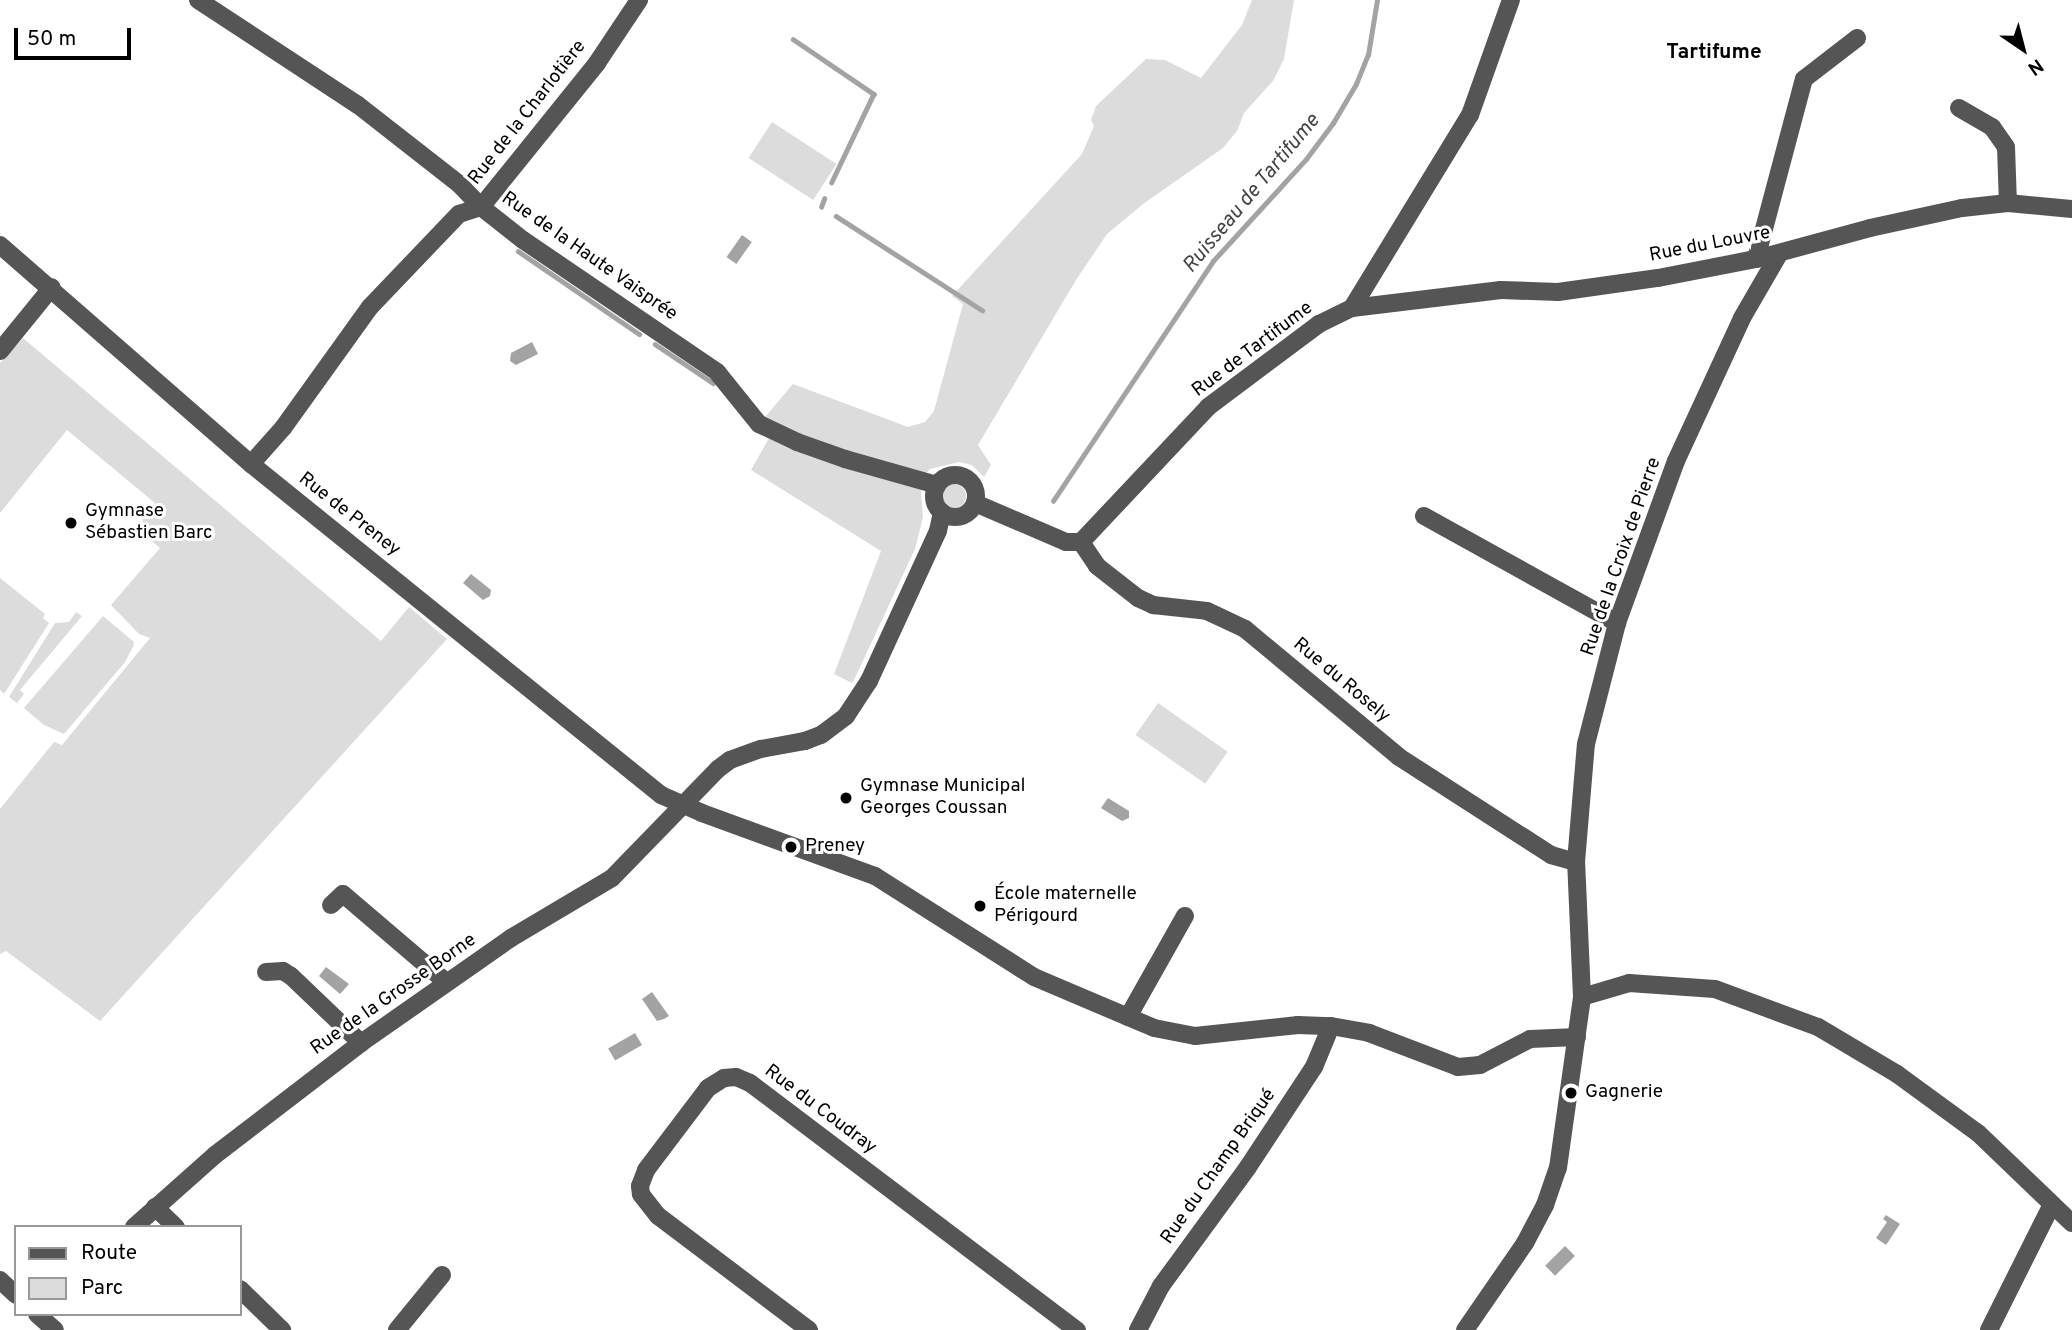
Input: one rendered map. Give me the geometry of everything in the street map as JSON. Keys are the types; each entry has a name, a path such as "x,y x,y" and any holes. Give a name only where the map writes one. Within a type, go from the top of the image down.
{"street":[{"name":"Rue de la Haute Vaisprée","path":"198,0 358,105 459,184 481,207 523,240 717,372 759,424 833,455 937,485"},
{"name":"Rue de la Charlotière","path":"251,464 283,428 370,307 437,241 459,214 481,207 597,63 639,0"},
{"path":"1352,308 1470,115 1511,0"},
{"path":"1756,259 1804,79 1857,38"},
{"path":"1959,108 1992,127 2006,147 2008,203"},
{"name":"Rue du Louvre","path":"1352,308 1501,290 1558,292 1756,259 1870,228 1962,208 2008,203 2072,209"},
{"name":"Rue de Preney","path":"0,245 251,464 661,795 683,806 875,876 1034,977 1154,1028 1195,1036 1298,1025 1331,1026 1369,1033 1458,1067 1480,1065 1530,1039 1577,1037"},
{"name":"Rue de la Croix de Pierre","path":"1465,1330 1525,1243 1545,1205 1558,1168 1583,997 1576,862 1586,744 1617,623 1676,461 1742,318 1779,254"},
{"path":"0,351 51,287"},
{"name":"Rue de Tartifume","path":"1082,542 1208,407 1320,324 1352,308"},
{"path":"948,476 961,476 972,484 975,503 960,516 942,512 935,502 937,485 948,476"},
{"path":"975,503 1066,542 1082,542"},
{"path":"683,806 699,786 730,760 761,749 821,735 846,716 869,681 939,531 942,512"},
{"path":"1424,516 1617,623"},
{"name":"Rue du Rosely","path":"1082,542 1104,573 1138,598 1153,605 1207,611 1245,629 1399,757 1541,850 1558,859 1576,862"},
{"name":"Rue de la Grosse Borne","path":"136,1225 215,1155 361,1043 511,938 612,878 683,806"},
{"path":"331,905 343,894 446,982"},
{"path":"1128,1017 1185,916"},
{"path":"266,972 283,971 291,976 361,1043"},
{"path":"1583,997 1629,983 1715,989 1818,1027 1897,1074 1978,1132 2072,1223"},
{"name":"Rue du Champ Briqué","path":"1138,1330 1161,1286 1248,1167 1314,1067 1331,1026"},
{"name":"Rue du Coudray","path":"809,1330 658,1216 644,1202 641,1194 640,1186 646,1170 709,1088 724,1078 736,1077 750,1083 1077,1330"},
{"path":"1989,1330 2052,1204"},
{"path":"155,1207 174,1225"},
{"path":"397,1330 442,1275"},
{"path":"0,1280 14,1293"},
{"path":"242,1291 282,1330"}],"green space":[{"path":"1252,0 1294,0 1284,59 1273,81 1244,113 1237,131 1223,148 1143,204 1107,234 1076,280 978,445 991,465 984,477 972,465 959,462 930,469 920,481 923,517 915,549 854,680 852,683 834,674 881,551 751,470 769,438 759,424 793,384 908,427 925,422 934,411 963,304 952,296 1082,154 1094,126 1091,120 1096,106 1146,59 1165,60 1201,78 1242,25"},
{"path":"772,122 837,164 813,200 749,158"},
{"path":"23,338 381,641 409,607 447,639 100,1021 6,951 0,954 0,809 54,742 62,745 150,638 139,634 111,605 160,548 136,528 155,503 67,430 0,513 0,363"},
{"path":"954,484 962,488 966,496 962,504 954,508 946,504 942,496 946,488"},
{"path":"0,578 45,614 43,618 49,623 4,694 0,690"},
{"path":"76,612 82,616 20,690 24,694 17,703 9,697 55,623 69,622"},
{"path":"103,616 134,642 133,647 125,662 64,734 44,725 24,708"},
{"path":"1158,703 1228,752 1205,784 1136,735"}],"shaded area":[{"path":"742,235 752,242 736,264 727,257"},
{"path":"532,342 538,354 516,365 510,361 511,353"},
{"path":"471,574 491,590 490,596 483,600 463,583"},
{"path":"1108,798 1129,811 1129,818 1122,821 1101,808"},
{"path":"326,967 349,984 340,994 319,976"},
{"path":"652,992 669,1016 664,1019 657,1021 642,999"},
{"path":"635,1033 642,1045 615,1061 608,1048"},
{"path":"1886,1215 1900,1224 1886,1245 1876,1238 1887,1222 1883,1219"},
{"path":"1565,1246 1575,1256 1555,1276 1545,1266"}],"waterway":[{"name":"Ruisseau de Tartifume","path":"1053,501 1213,261 1306,159 1333,123 1356,84 1368,55 1377,0"},
{"path":"793,39 874,94 832,182"},
{"path":"821,207 824,199"},
{"path":"836,216 982,310"},
{"path":"518,251 639,334"},
{"path":"655,344 713,383"}],"place":[{"name":"Gymnase Sébastien Barc","path":"71,523"},
{"name":"Gymnase Municipal Georges Coussan","path":"846,798"},
{"name":"Preney","path":"791,847"},
{"name":"École maternelle Périgourd","path":"980,906"},
{"name":"Gagnerie","path":"1571,1093"}],"district":[{"name":"Tartifume","path":"1714,53"}]}
